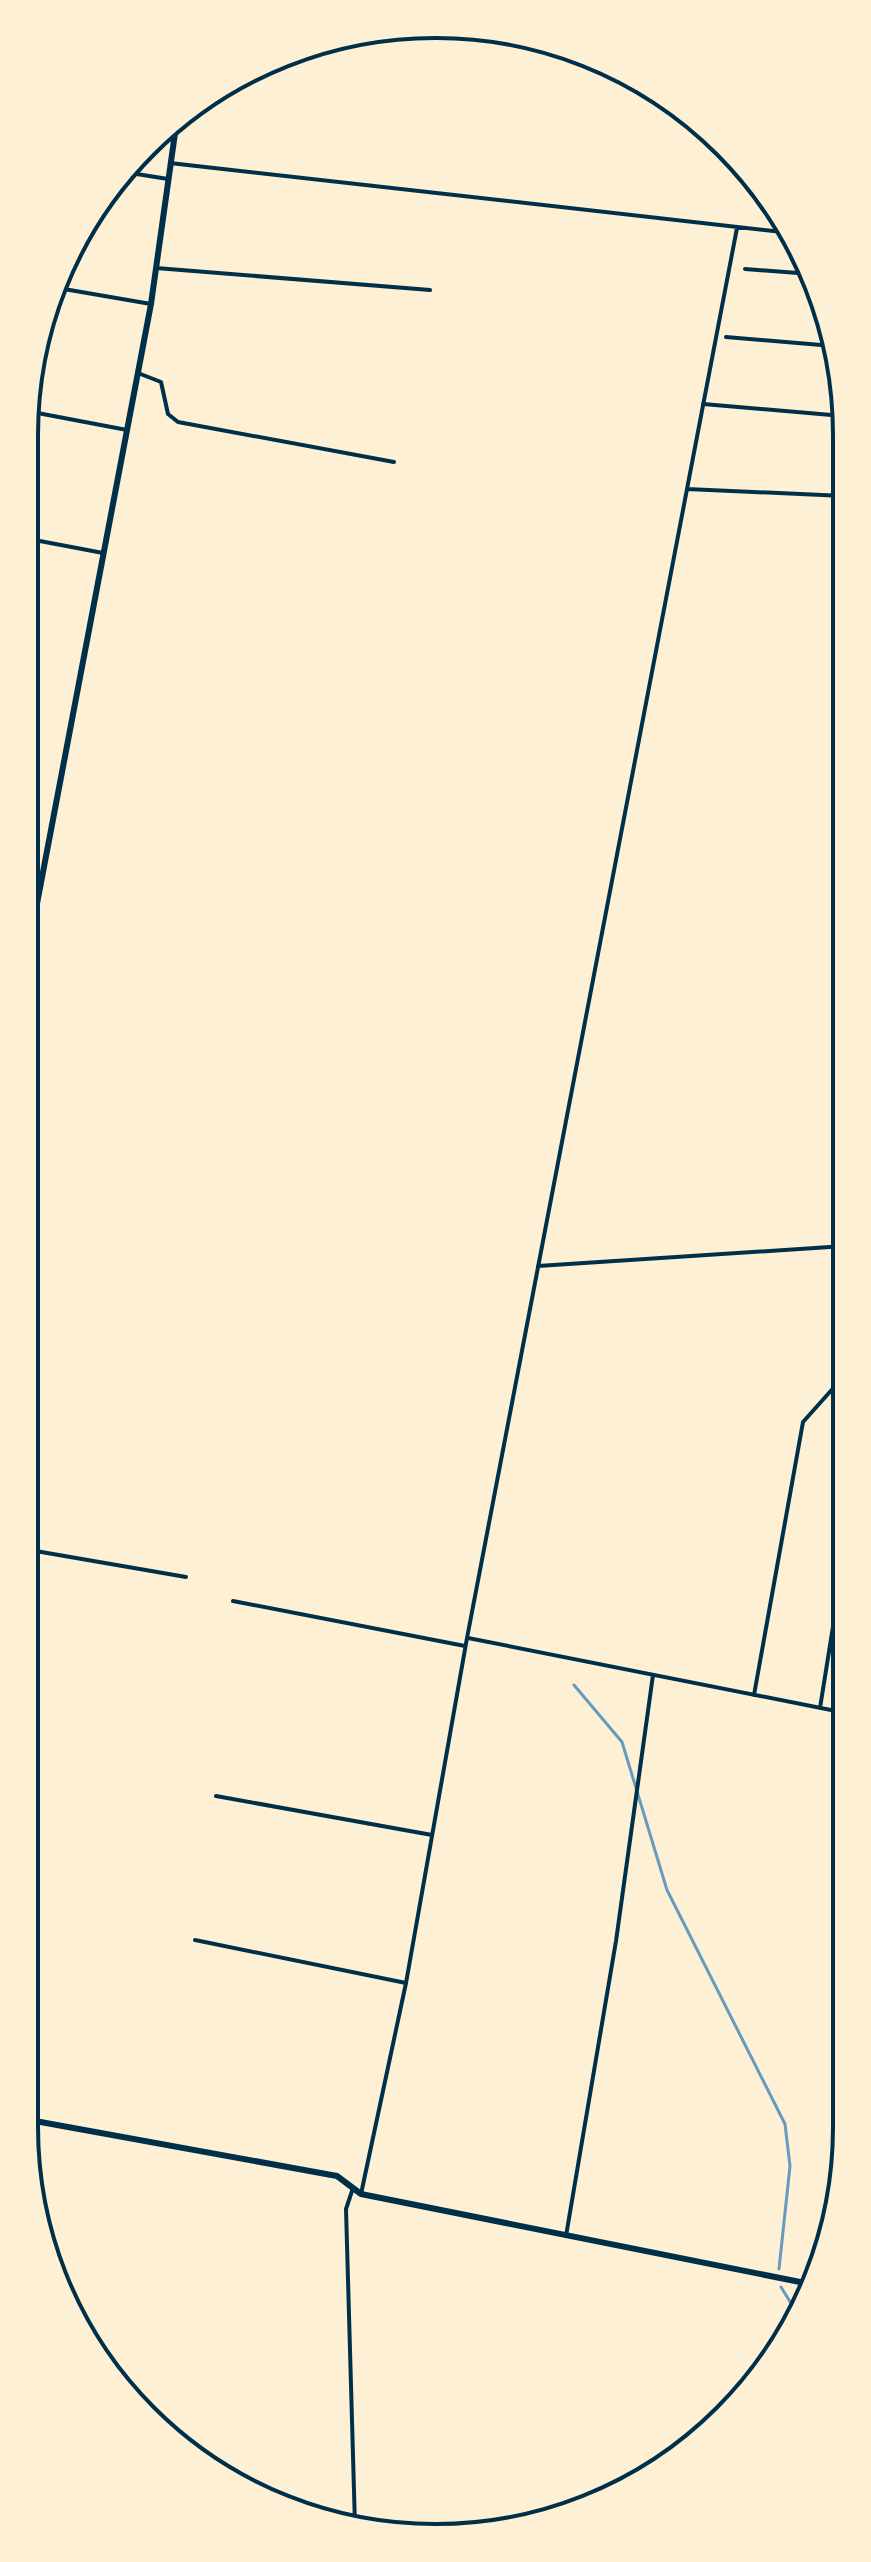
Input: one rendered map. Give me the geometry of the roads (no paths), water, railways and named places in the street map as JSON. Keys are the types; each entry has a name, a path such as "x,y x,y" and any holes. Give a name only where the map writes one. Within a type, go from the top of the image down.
{"street":[{"path":"38,898 151,304 174,136"},
{"path":"170,163 777,232"},
{"path":"136,174 168,179"},
{"path":"361,2194 406,1983 465,1646 737,228"},
{"path":"156,268 430,290"},
{"path":"745,269 798,273"},
{"path":"66,289 151,304"},
{"path":"726,337 822,345"},
{"path":"138,373 161,382 168,414 178,422 394,462"},
{"path":"703,404 832,415"},
{"path":"39,413 127,430"},
{"path":"687,489 833,496"},
{"path":"38,541 103,553"},
{"path":"538,1266 833,1247"},
{"path":"754,1695 803,1422 833,1388"},
{"path":"38,1551 186,1577"},
{"path":"233,1601 465,1646"},
{"path":"820,1708 833,1626"},
{"path":"467,1638 833,1710"},
{"path":"566,2236 616,1941 653,1675"},
{"path":"216,1796 432,1835"},
{"path":"195,1940 406,1983"},
{"path":"38,2122 337,2176 361,2194 801,2282"},
{"path":"353,2188 346,2209 355,2515"}],"waterway":[{"path":"574,1685 622,1742 667,1890 785,2124 790,2166 779,2269"},
{"path":"781,2287 791,2304"}]}
